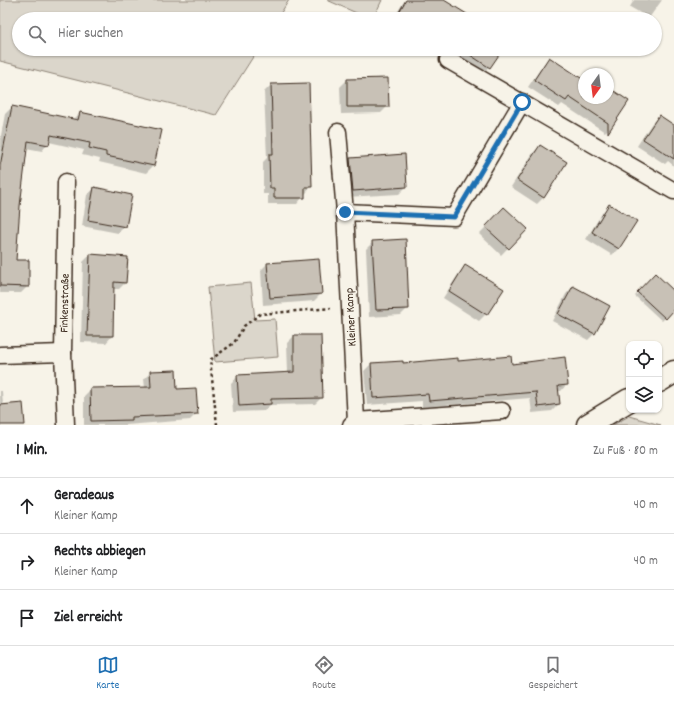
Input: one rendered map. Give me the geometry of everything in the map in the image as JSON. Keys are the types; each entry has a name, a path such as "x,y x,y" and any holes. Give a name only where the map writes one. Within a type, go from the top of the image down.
{"street":[{"path":"448,60 674,191"},
{"path":"345,212 454,217 522,102"},
{"name":"Kleiner Kamp","path":"338,132 345,212 354,423 502,411"},
{"name":"Finkenstraße","path":"66,182 63,353 66,425"},
{"path":"0,355 63,353"},
{"path":"662,379 674,372"},
{"path":"588,425 626,402"}],"path":[{"path":"217,425 210,360 234,343 244,326 260,314 350,307"}],"shaded area":[{"path":"0,0 289,0 281,12 12,12 12,56 254,56 216,115 0,61"},
{"path":"327,0 382,0 376,12 354,12"},
{"path":"251,283 255,320 275,319 278,357 215,362 208,287"},
{"path":"629,416 657,424 661,425 613,425"}],"building":[{"path":"406,0 444,0 464,12 399,12"},
{"path":"472,56 498,56 490,68"},
{"path":"549,57 578,76 578,103 569,97 566,101 534,80"},
{"path":"388,78 389,107 347,107 347,79"},
{"path":"309,83 312,187 305,187 305,198 274,198 274,188 270,188 269,154 273,154 271,84"},
{"path":"614,91 629,101 608,133 608,123 580,104 614,104"},
{"path":"12,106 78,120 80,112 162,130 154,166 106,156 106,152 89,148 90,143 51,135 49,145 28,141 20,206 16,260 29,260 29,287 0,286 0,166"},
{"path":"659,115 674,125 674,159 643,139"},
{"path":"540,145 567,162 544,198 517,180"},
{"path":"405,154 407,187 353,191 350,158"},
{"path":"94,187 132,195 126,227 88,220"},
{"path":"609,204 637,221 619,249 592,232"},
{"path":"504,207 528,229 509,249 485,227"},
{"path":"406,239 409,309 376,310 372,241"},
{"path":"90,254 128,257 126,283 114,282 113,336 87,336"},
{"path":"319,259 322,294 270,298 267,263"},
{"path":"465,265 504,289 487,315 449,291"},
{"path":"655,273 674,291 674,310 666,319 637,292"},
{"path":"573,286 610,306 595,334 558,314"},
{"path":"294,335 321,335 323,398 271,399 271,404 239,406 237,375 294,372"},
{"path":"511,356 512,364 565,357 568,385 558,386 560,404 538,407 536,392 429,401 428,394 373,398 371,363 403,361 403,363 458,358 458,361"},
{"path":"176,370 177,389 196,388 198,414 132,417 132,420 91,421 90,388 151,387 150,371"},
{"path":"23,403 25,425 0,425 0,405"}],"route":[{"path":"345,212 454,217 522,102"}]}
